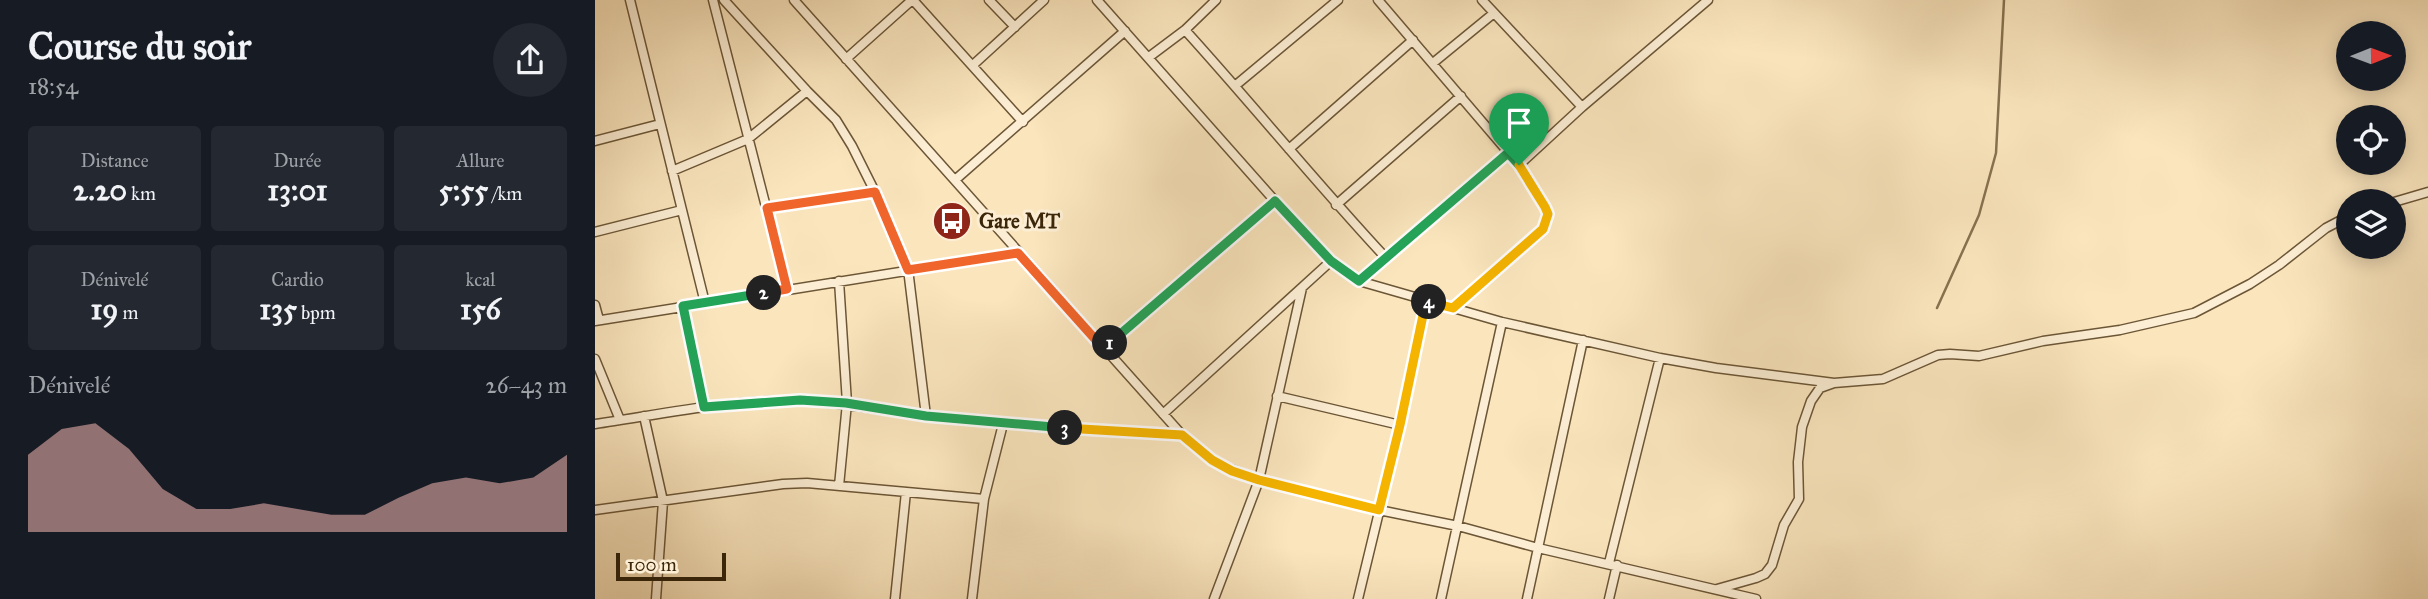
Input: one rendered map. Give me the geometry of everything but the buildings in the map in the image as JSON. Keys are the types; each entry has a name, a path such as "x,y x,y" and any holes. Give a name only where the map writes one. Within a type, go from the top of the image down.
{"street":[{"path":"630,0 705,303"},
{"path":"713,0 787,289"},
{"path":"724,0 836,120 875,192 908,270 926,416"},
{"path":"794,0 1182,435 1212,460 1232,471 1259,480 1751,599"},
{"path":"846,58 912,0 1023,122"},
{"path":"989,0 1015,27"},
{"path":"972,65 1044,0"},
{"path":"1097,0 1275,201 1331,261 1359,281 1503,321 1660,358 1834,383 1883,379 1938,355 1979,356 2043,341 2120,330 2195,313 2250,284 2336,223"},
{"path":"1149,57 1185,30 1216,0"},
{"path":"1236,85 1338,0"},
{"path":"1378,0 1519,165 1542,199 1548,214 1543,229 1453,308"},
{"path":"1482,0 1582,107"},
{"path":"1519,165 1582,107 1708,0"},
{"path":"1433,63 1494,13"},
{"path":"1185,30 1236,85 1336,205 1386,258"},
{"path":"955,180 1125,31"},
{"path":"1289,149 1413,40"},
{"path":"672,170 748,139 807,91"},
{"path":"1336,205 1461,96"},
{"path":"595,141 660,124"},
{"path":"1359,281 1508,153"},
{"path":"767,208 875,192"},
{"path":"2406,198 2428,192"},
{"path":"1103,348 1275,201"},
{"path":"595,232 682,211"},
{"path":"595,306 597,320 1018,253"},
{"path":"1163,414 1331,261"},
{"path":"839,281 846,403 839,486"},
{"path":"1214,599 1259,480 1302,288"},
{"path":"1358,599 1400,425 1426,301"},
{"path":"683,306 704,407"},
{"path":"1441,599 1503,321"},
{"path":"1527,599 1583,340"},
{"path":"1609,599 1613,564 1660,358"},
{"path":"595,359 620,420"},
{"path":"1714,590 1756,579 1767,573 1772,565 1784,525 1800,496 1799,454 1805,414 1815,392 1834,383"},
{"path":"1277,396 1400,425"},
{"path":"595,424 704,407 781,401 846,403 926,416 1003,424 1182,435"},
{"path":"644,416 663,501 656,599"},
{"path":"972,599 984,499 1003,424"},
{"path":"595,510 807,483 984,499"},
{"path":"895,599 906,492"}],"waterway":[{"path":"1937,308 1979,215 1996,153 2004,0"}],"place":[{"name":"Gare MT","path":"952,221"}],"route":[{"path":"1508,153 1519,165 1542,199 1548,214 1547,222 1543,229 1453,308 1426,301 1379,510 1232,471 1202,453 1182,435 1003,424 926,416 846,403 800,400 704,407 683,306 787,289 767,208 875,192 908,270 1018,253 1103,348 1275,201 1331,261 1359,281 1508,153"}]}
